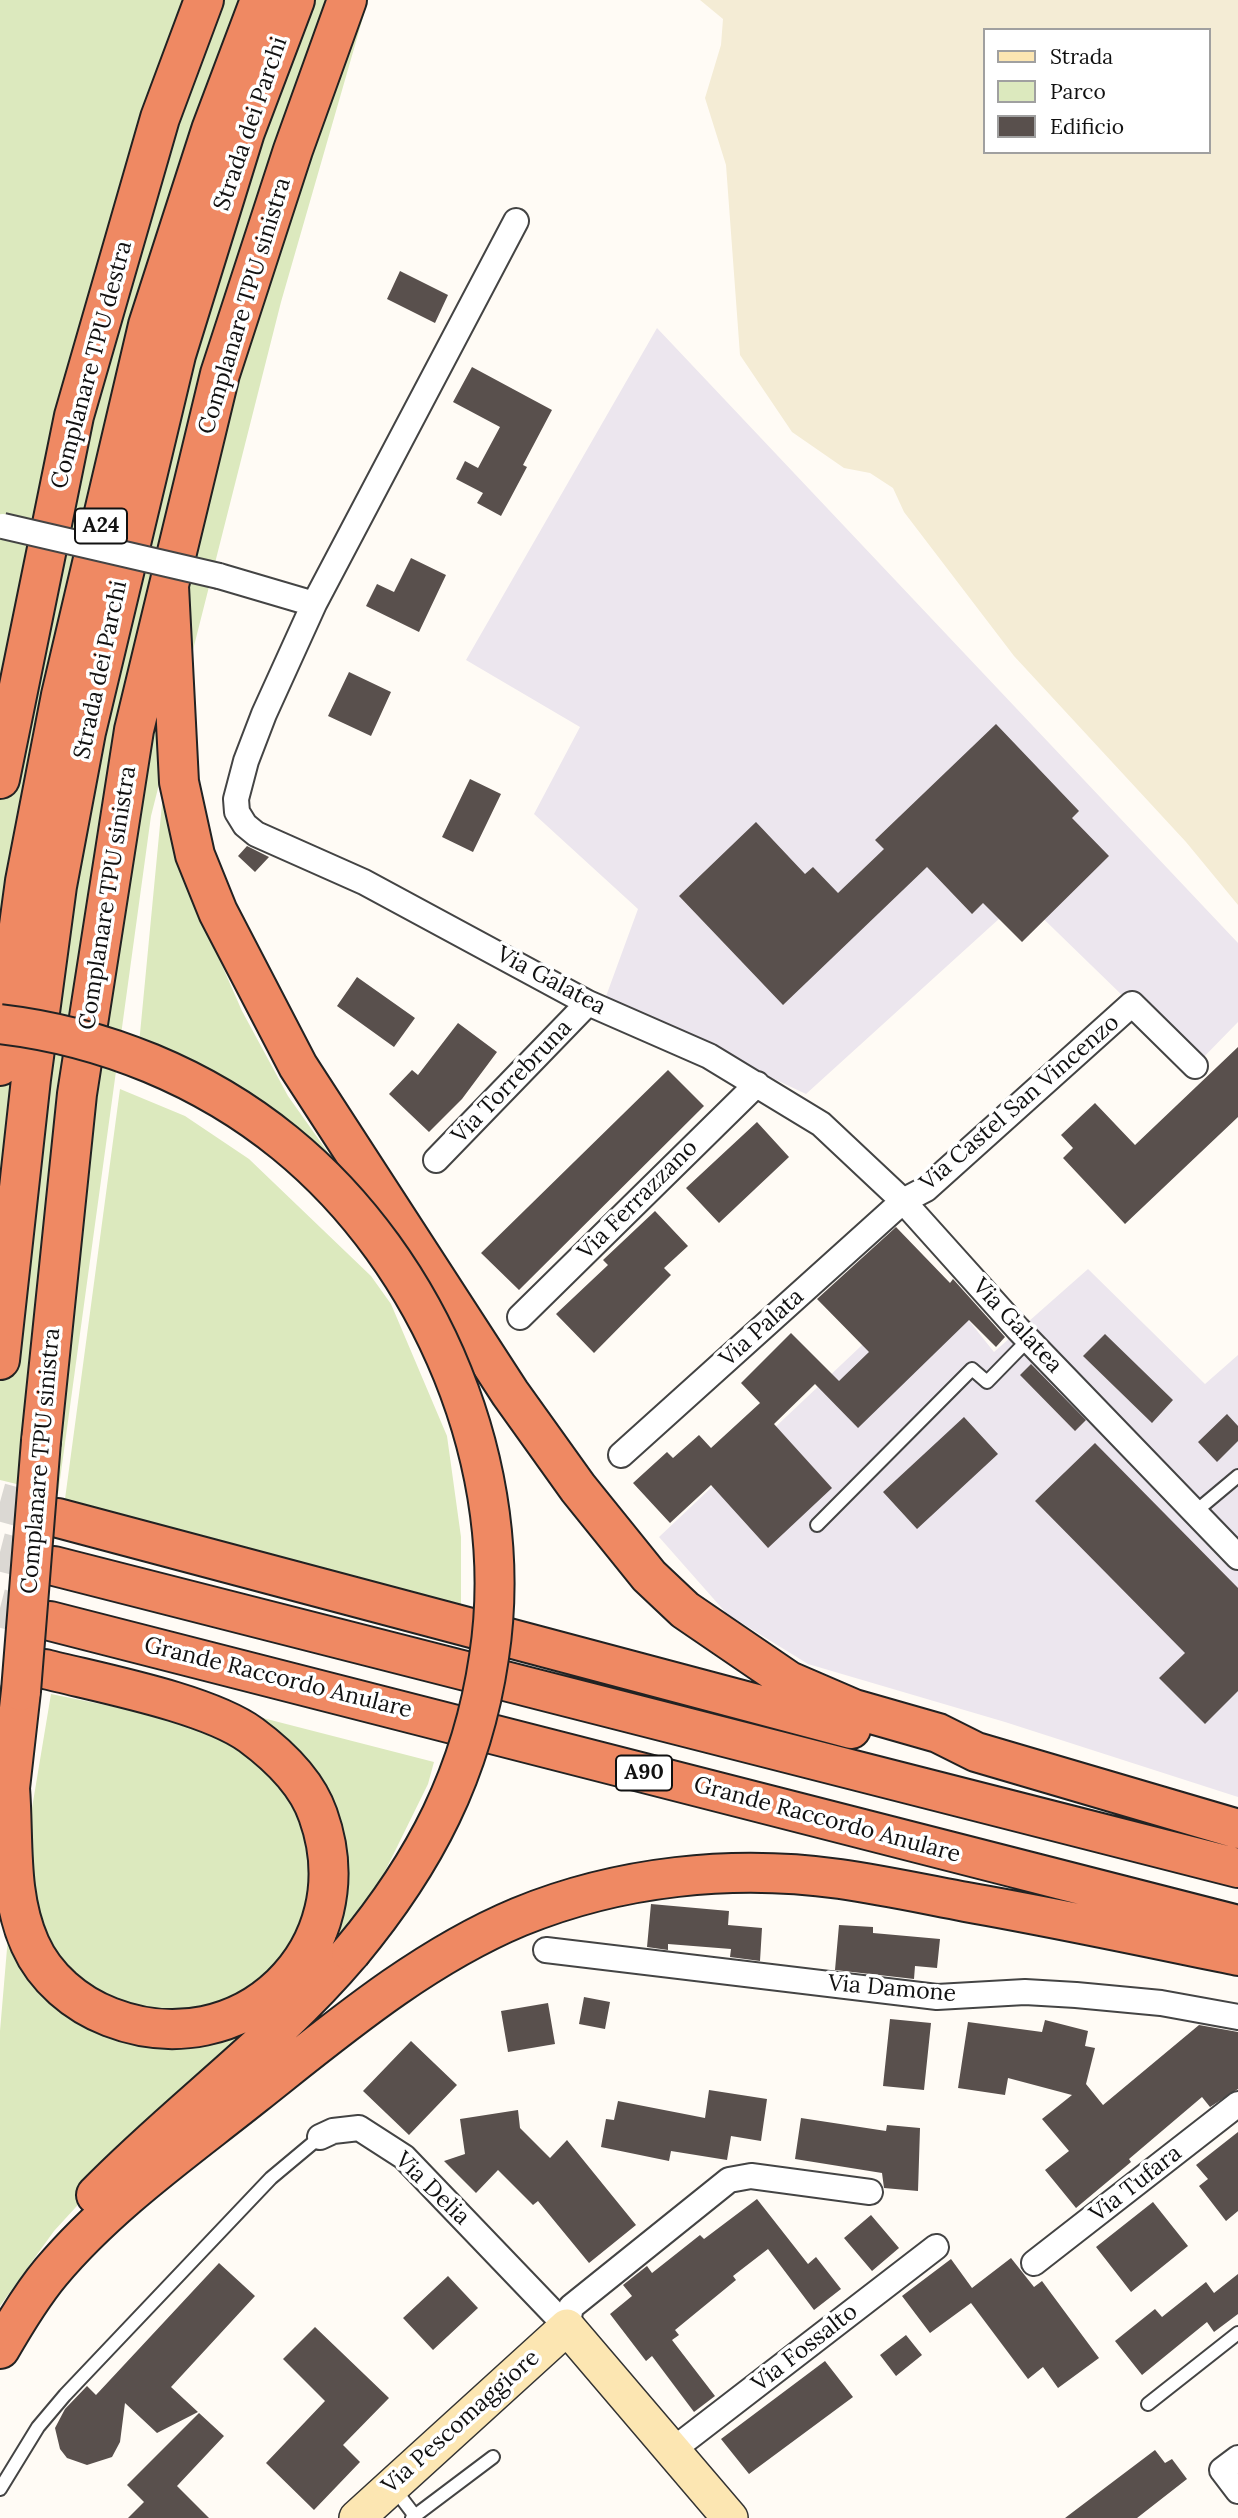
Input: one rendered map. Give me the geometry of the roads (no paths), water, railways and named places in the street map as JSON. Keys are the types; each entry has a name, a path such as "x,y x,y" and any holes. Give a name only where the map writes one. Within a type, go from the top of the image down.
{"highway":[{"name":"Complanare TPU destra","path":"0,779 74,416 160,118 204,0"},
{"name":"Strada dei Parchi","path":"0,1066 26,881 61,695 148,324 211,130 260,0"},
{"name":"Strada dei Parchi","path":"0,1360 55,900 86,732 176,355 245,132 295,0"},
{"name":"Complanare TPU sinistra","path":"33,1680 220,1717 250,1734 300,1782 318,1813 328,1849 329,1892 321,1925 307,1955 284,1984 257,2007 227,2021 196,2029 164,2030 129,2025 99,2013 71,1997 48,1974 30,1947 17,1903 5,1805 33,1680 41,1441 77,1094 134,730 220,374 293,150 346,0"},
{"path":"0,668 42,493 57,448 74,416"},
{"path":"169,586 179,782 195,855 218,912 298,1066 510,1393 578,1488 641,1566 685,1610 789,1681 854,1709 938,1733 976,1752 1238,1829"},
{"path":"0,1024 83,1040 153,1064 211,1093 281,1140 341,1198 396,1268 428,1321 462,1399 484,1485 493,1563 491,1642 481,1702 463,1762 435,1830 404,1885 351,1952 277,2030 155,2137 81,2210 36,2265 0,2326"},
{"path":"58,1518 934,1751 976,1752"},
{"name":"A90","path":"54,1566 1238,1868"},
{"name":"Grande Raccordo Anulare","path":"50,1621 1238,1925"},
{"path":"0,2349 29,2300 64,2258 121,2204 212,2128 345,2024 437,1960 481,1934 558,1903 653,1880 721,1875 799,1875 840,1879 1036,1914 1238,1956"}],"street":[{"name":"Via Galatea","path":"516,221 314,604 246,761 236,799 237,811 245,825 256,834 364,881 588,1003 709,1056 836,1135 903,1201 1028,1339 1238,1557"},
{"path":"1,526 219,576 314,604"},
{"name":"Via Torrebruna","path":"436,1160 588,1003"},
{"name":"Via Castel San Vincenzo","path":"903,1201 926,1189 1132,1004 1195,1066"},
{"name":"Via Ferrazzano","path":"520,1317 757,1084"},
{"name":"Via Palata","path":"621,1455 903,1201"},
{"name":"Via Damone","path":"546,1950 937,1997 1026,1993 1076,1995 1161,2003 1238,2017"},
{"name":"Via Tufara","path":"1034,2263 1238,2104"},
{"name":"Via Delia","path":"320,2137 346,2128 359,2128 404,2157 567,2327 674,2449 730,2518"},
{"path":"567,2327 571,2307 729,2180 751,2176 870,2192"},
{"name":"Via Fossalto","path":"674,2449 936,2247"},
{"name":"Via Pescomaggiore","path":"357,2518 391,2484 481,2407 567,2327"},
{"path":"1238,2458 1222,2470 1238,2491"}],"lane":[{"path":"817,1525 972,1369 987,1382 1028,1339"},
{"path":"1195,1512 1238,1476"},
{"name":"Via Delia","path":"0,2488 38,2427 65,2395 271,2178 320,2137"},
{"path":"1148,2404 1238,2333"},
{"path":"391,2484 413,2517 493,2457"}],"tunnel":[{"path":"0,1502 58,1518"},
{"path":"0,1552 54,1566"},
{"path":"0,1608 50,1621"}]}
